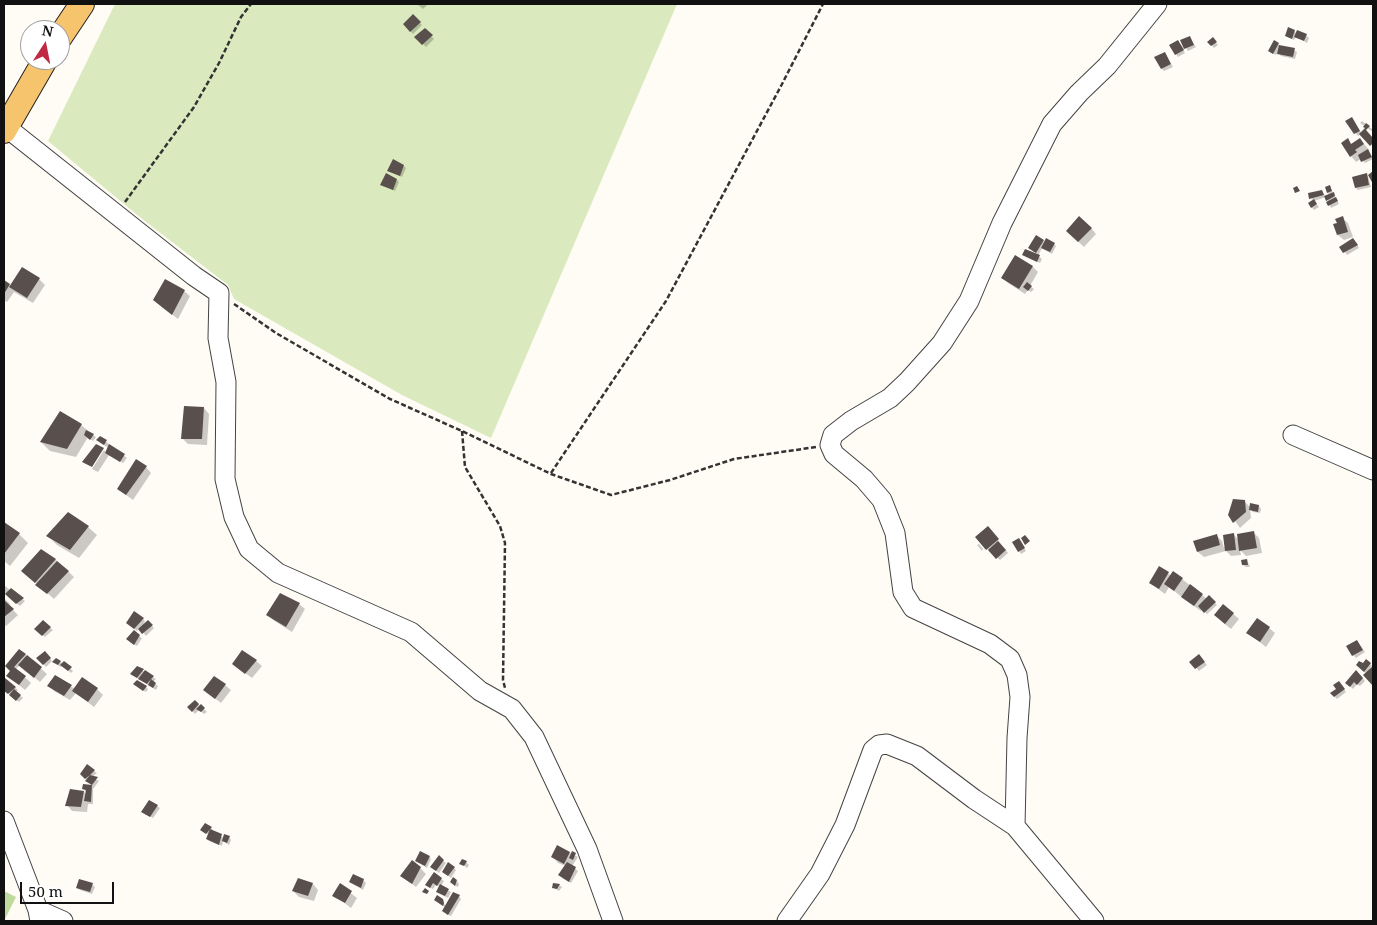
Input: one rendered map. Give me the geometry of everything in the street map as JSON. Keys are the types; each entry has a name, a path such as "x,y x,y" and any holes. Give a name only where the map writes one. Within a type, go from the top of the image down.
{"main road":[{"path":"70,22 82,4"},
{"path":"5,129 39,70"}],"street":[{"path":"1015,826 1020,697 1017,675 1010,659 990,644 913,608 903,592 895,533 882,500 864,479 834,454 830,445 833,435 851,420 890,398 942,344 970,300 1002,223 1052,124 1078,93 1107,66 1157,4"},
{"path":"5,129 194,276 220,293 218,338 226,382 225,479 234,517 249,549 278,573 411,632 480,691 512,709 534,737 587,849 613,921"},
{"path":"1293,436 1373,470"},
{"path":"787,921 820,874 845,825 873,750 879,745 887,744 917,756 974,799 1015,826 1094,921"},
{"path":"4,821 39,916 63,921"}],"path":[{"path":"116,214 194,107 219,63 241,16 251,4"},
{"path":"551,474 666,301 782,86 823,4"},
{"path":"220,293 276,333 390,399 551,474 611,495 670,480 734,459 830,445"},
{"path":"462,431 464,467 500,526 505,543 503,680 512,709"}],"green space":[{"path":"115,4 677,4 491,438 402,395 234,299 228,285 141,218 48,141"},
{"path":"4,891 16,897 4,921"}],"building":[{"path":"413,14 421,22 410,32 403,24"},
{"path":"1288,27 1295,30 1292,39 1285,36"},
{"path":"425,28 433,35 422,45 414,37"},
{"path":"1297,30 1307,34 1304,41 1294,37"},
{"path":"1190,36 1194,45 1184,49 1180,40"},
{"path":"1213,37 1217,42 1211,46 1207,42"},
{"path":"1178,40 1184,50 1175,55 1169,45"},
{"path":"1274,40 1279,43 1273,54 1268,51"},
{"path":"1279,45 1295,48 1293,57 1277,54"},
{"path":"1165,52 1171,64 1161,69 1154,57"},
{"path":"1352,117 1360,131 1354,134 1345,121"},
{"path":"1366,123 1370,126 1366,130 1373,138 1373,143 1370,146 1359,134 1365,128 1363,127"},
{"path":"1348,138 1351,144 1360,138 1364,144 1355,150 1357,152 1350,157 1341,143"},
{"path":"1368,149 1372,157 1361,162 1358,155"},
{"path":"393,159 404,165 400,176 387,171"},
{"path":"1373,171 1373,184 1368,175"},
{"path":"386,173 397,179 393,190 380,185"},
{"path":"1367,173 1369,185 1355,188 1352,177"},
{"path":"1330,185 1332,191 1327,193 1325,187"},
{"path":"1297,186 1300,191 1295,193 1293,188"},
{"path":"1322,190 1324,195 1309,199 1308,193"},
{"path":"1334,192 1335,196 1326,201 1324,196"},
{"path":"1336,197 1338,201 1328,206 1326,202"},
{"path":"1314,199 1317,204 1311,208 1308,203"},
{"path":"1079,216 1092,228 1078,242 1066,231"},
{"path":"1343,216 1348,232 1337,235 1333,224 1337,223 1335,219"},
{"path":"1036,235 1044,240 1036,253 1028,248"},
{"path":"1046,238 1055,243 1050,252 1041,248"},
{"path":"1353,238 1358,245 1343,253 1339,247"},
{"path":"1025,249 1040,255 1037,262 1022,255"},
{"path":"1015,255 1033,266 1019,289 1001,278"},
{"path":"22,267 40,278 27,298 9,287"},
{"path":"165,279 185,290 172,315 153,300"},
{"path":"4,280 10,284 4,294"},
{"path":"1027,282 1032,286 1028,291 1023,287"},
{"path":"184,406 204,407 202,439 181,439"},
{"path":"60,411 82,424 67,449 40,442"},
{"path":"86,430 94,434 90,440 84,435"},
{"path":"100,436 107,440 104,445 96,440"},
{"path":"96,444 104,448 92,467 82,462"},
{"path":"109,444 125,454 120,462 105,453"},
{"path":"136,459 147,466 126,495 117,489"},
{"path":"1233,499 1245,500 1246,512 1233,523 1228,515"},
{"path":"1250,503 1259,505 1258,512 1249,510"},
{"path":"68,512 89,526 70,550 46,536"},
{"path":"4,522 20,533 4,554"},
{"path":"988,526 999,539 986,550 975,537"},
{"path":"1254,531 1257,548 1239,551 1237,534"},
{"path":"1234,533 1236,550 1225,551 1223,535"},
{"path":"1217,534 1220,545 1197,552 1193,541"},
{"path":"1025,535 1030,541 1025,545 1021,538"},
{"path":"1019,538 1025,548 1018,552 1012,542"},
{"path":"998,541 1006,550 996,559 988,550"},
{"path":"41,549 56,559 35,583 21,571"},
{"path":"1247,559 1248,565 1242,565 1241,560"},
{"path":"57,561 69,571 47,594 35,585"},
{"path":"1159,566 1169,572 1159,589 1149,583"},
{"path":"1173,571 1183,578 1174,591 1164,584"},
{"path":"1190,584 1203,594 1194,606 1181,597"},
{"path":"11,588 24,598 16,604 5,594"},
{"path":"280,593 300,603 286,627 266,615"},
{"path":"1209,595 1216,602 1204,613 1198,606"},
{"path":"4,602 14,609 4,617"},
{"path":"1223,604 1234,613 1225,624 1214,615"},
{"path":"134,611 144,618 134,629 126,623"},
{"path":"1257,618 1270,627 1260,642 1246,633"},
{"path":"43,620 51,627 42,636 34,629"},
{"path":"148,620 153,625 142,634 138,629"},
{"path":"134,630 140,635 134,645 126,639"},
{"path":"1357,640 1363,650 1352,656 1346,646"},
{"path":"19,649 26,654 14,667 26,676 19,685 6,676 10,671 5,666"},
{"path":"242,650 257,660 245,674 232,664"},
{"path":"45,651 51,658 43,665 36,658"},
{"path":"1199,654 1205,662 1195,669 1189,662"},
{"path":"27,655 42,667 34,678 18,665"},
{"path":"56,658 61,661 58,665 52,662"},
{"path":"1366,659 1371,663 1364,672 1356,665 1359,661 1363,663"},
{"path":"64,661 72,667 68,671 60,665"},
{"path":"137,666 144,669 137,678 130,674"},
{"path":"1373,666 1373,686 1363,675"},
{"path":"145,670 154,676 147,684 138,679"},
{"path":"1356,670 1363,678 1357,685 1354,682 1350,687 1345,683"},
{"path":"55,675 72,685 64,696 47,686"},
{"path":"214,676 226,684 215,699 203,690"},
{"path":"82,677 98,688 88,702 72,691"},
{"path":"4,678 16,687 8,694 4,691"},
{"path":"151,679 156,683 153,688 148,685"},
{"path":"137,680 147,686 143,691 133,684"},
{"path":"1339,681 1345,689 1334,697 1330,693 1336,689 1333,685"},
{"path":"14,689 21,695 16,701 9,695"},
{"path":"195,700 199,704 192,712 187,707"},
{"path":"201,704 205,708 201,712 196,709"},
{"path":"87,764 95,770 85,779 80,774"},
{"path":"90,775 98,777 92,785 85,781"},
{"path":"83,784 92,785 91,802 84,801 86,790 82,789"},
{"path":"70,789 84,791 81,807 65,806"},
{"path":"149,800 158,805 150,817 141,812"},
{"path":"205,823 212,827 206,834 200,830"},
{"path":"210,829 222,834 219,845 206,839"},
{"path":"224,834 230,836 227,843 222,841"},
{"path":"557,845 570,852 564,864 551,857"},
{"path":"420,851 430,856 425,866 415,861"},
{"path":"572,851 576,853 573,860 569,858"},
{"path":"439,855 444,860 436,871 430,867"},
{"path":"462,859 467,861 464,866 459,864"},
{"path":"412,860 421,867 412,884 400,876"},
{"path":"448,862 455,867 448,876 442,872"},
{"path":"567,862 576,867 569,882 558,875"},
{"path":"434,872 442,878 437,886 433,883 430,888 425,885"},
{"path":"353,874 364,879 361,888 349,882"},
{"path":"453,877 457,880 455,886 450,882"},
{"path":"298,878 313,883 308,896 292,891"},
{"path":"79,879 93,883 90,892 76,888"},
{"path":"340,883 352,891 345,903 332,896"},
{"path":"553,883 560,884 557,889 552,888"},
{"path":"440,884 449,889 445,896 436,892"},
{"path":"425,888 429,891 427,894 422,892"},
{"path":"453,892 460,895 448,915 442,911"},
{"path":"437,895 443,899 443,906 434,900"}]}
